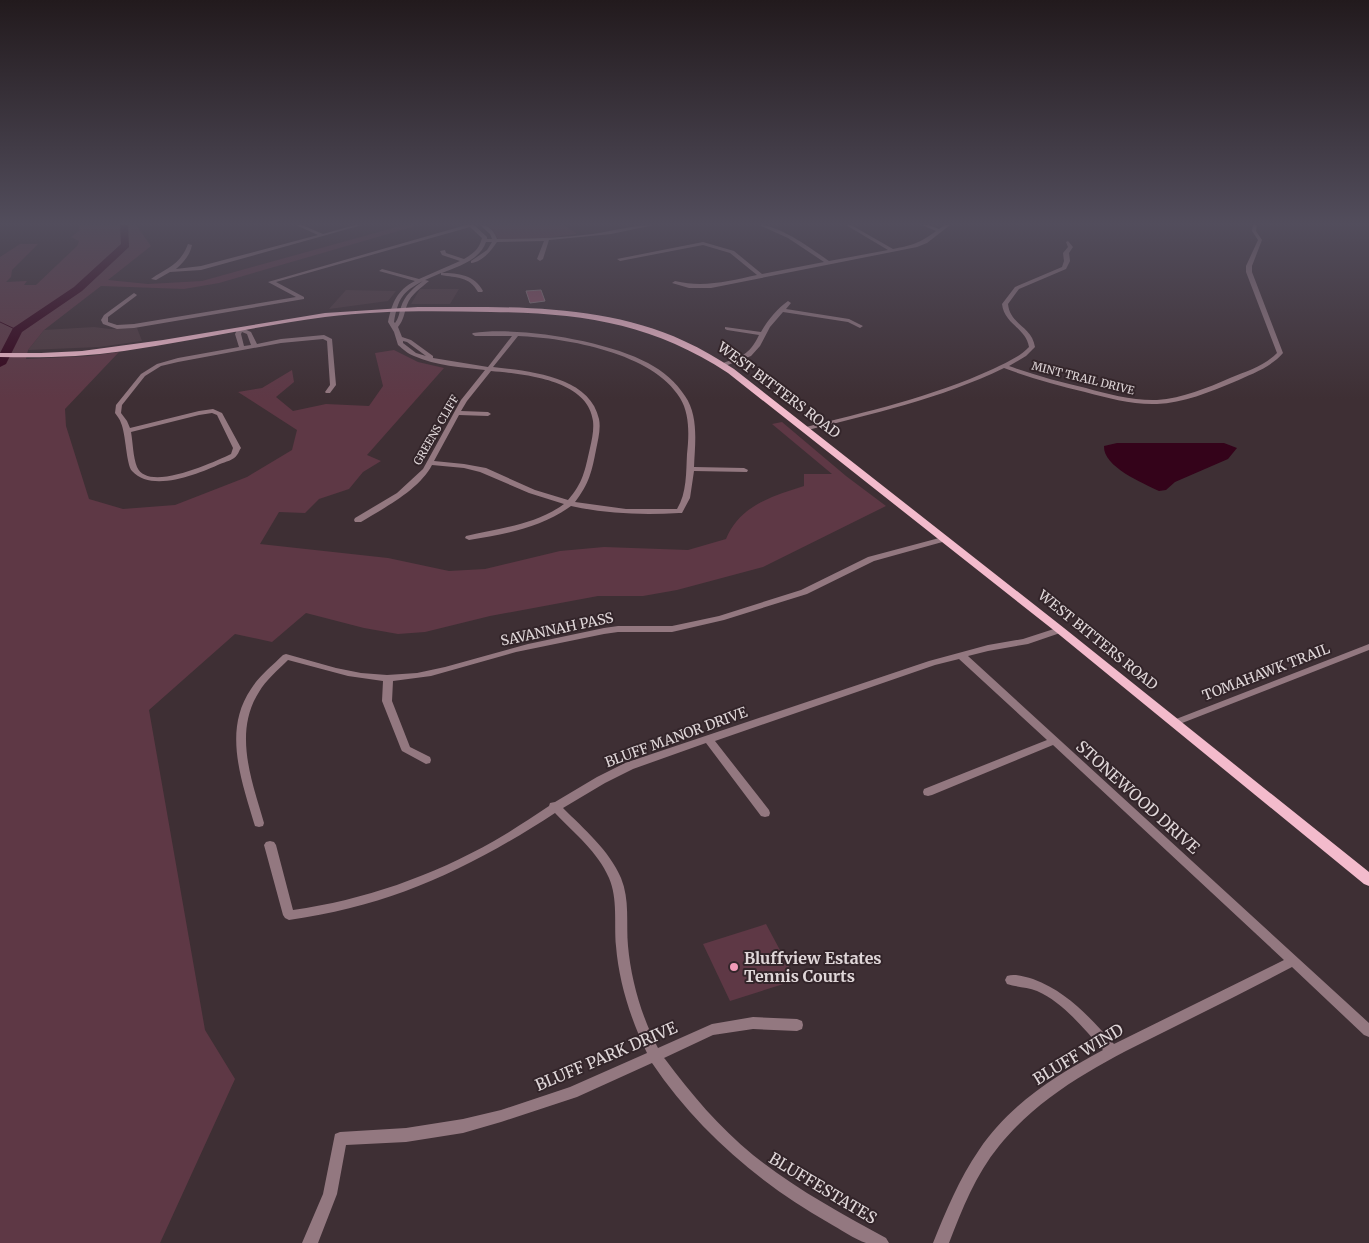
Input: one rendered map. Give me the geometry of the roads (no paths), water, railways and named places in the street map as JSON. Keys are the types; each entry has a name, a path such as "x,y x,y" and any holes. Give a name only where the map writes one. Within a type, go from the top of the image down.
{"main road":[{"name":"WEST BITTERS ROAD","path":"0,355 31,356 115,350 325,315 393,309 534,311 600,319 635,326 687,344 720,363 1060,630 1369,880"}],"street":[{"path":"273,283 302,298"},
{"path":"414,283 400,294 393,309 391,322 395,326 400,338 400,344 409,351 420,357 460,365 520,372 559,382 584,397 594,410 597,421 587,476 583,487 568,503 554,514 535,523 469,538"},
{"path":"395,326 400,322 403,309 415,289 424,283"},
{"path":"476,283 480,291"},
{"path":"675,283 689,286 711,286 724,283"},
{"path":"804,429 916,400 966,383 1026,354 1032,346 1029,335 1006,314 1004,307 1006,301 1017,288 1029,283"},
{"name":"MINT TRAIL DRIVE","path":"1003,366 1033,377 1116,398 1150,402 1171,401 1194,395 1268,364 1280,353 1253,283"},
{"path":"134,295 106,316 105,323 117,327 134,326 205,312 302,298"},
{"path":"720,363 745,355 757,346 762,334 788,303"},
{"path":"781,310 849,321 860,326"},
{"path":"726,328 762,334"},
{"path":"242,348 238,334 240,329 249,333 255,346"},
{"path":"430,463 458,465 482,470 515,486 568,503 626,511 679,511 688,496 693,424 682,395 669,381 653,369 631,358 599,347 554,338 517,334 474,334"},
{"name":"GREENS CLIFF","path":"358,520 400,495 418,478 430,463 464,400 517,334"},
{"path":"127,431 213,411 220,414 237,451 231,457 186,475 153,479 137,474 134,469 127,431 124,421 118,413 118,407 148,371 178,360 242,348 324,337 330,340 333,385 328,392"},
{"path":"400,338 419,348 433,359"},
{"path":"409,351 419,348"},
{"path":"457,413 488,414"},
{"path":"690,469 744,470"},
{"name":"SAVANNAH PASS","path":"259,823 240,754 241,728 243,717 254,691 265,677 286,657 339,672 388,678 441,671 504,653 604,631 618,629 672,629 721,618 804,592 871,559 943,539"},
{"name":"BLUFF MANOR DRIVE","path":"289,915 335,909 359,903 434,875 523,828 554,806 597,781 621,770 932,663 988,648 1025,642 1060,630"},
{"name":"TOMAHAWK TRAIL","path":"1174,723 1369,646"},
{"name":"STONEWOOD DRIVE","path":"962,656 1369,1032"},
{"path":"388,678 387,700 406,749 426,760"},
{"path":"708,739 765,813"},
{"path":"928,792 1054,742"},
{"name":"BLUFFESTATES","path":"554,806 604,858 615,878 621,900 622,946 627,976 635,1008 654,1055 693,1106 721,1136 753,1165 788,1191 881,1243"},
{"path":"270,845 289,915"},
{"name":"BLUFF WIND","path":"941,1243 956,1205 993,1142 1016,1116 1042,1094 1112,1052 1294,961"},
{"path":"1011,980 1027,981 1042,986 1053,993 1079,1016 1112,1052"},
{"name":"BLUFF PARK DRIVE","path":"310,1243 330,1194 340,1139 406,1135 463,1126 572,1093 712,1030 739,1024 797,1025"}],"waterway":[{"path":"0,364 17,330 85,283"},
{"path":"0,322 17,330"}],"place":[{"name":"Bluffview Estates Tennis Courts","path":"734,967"}]}
